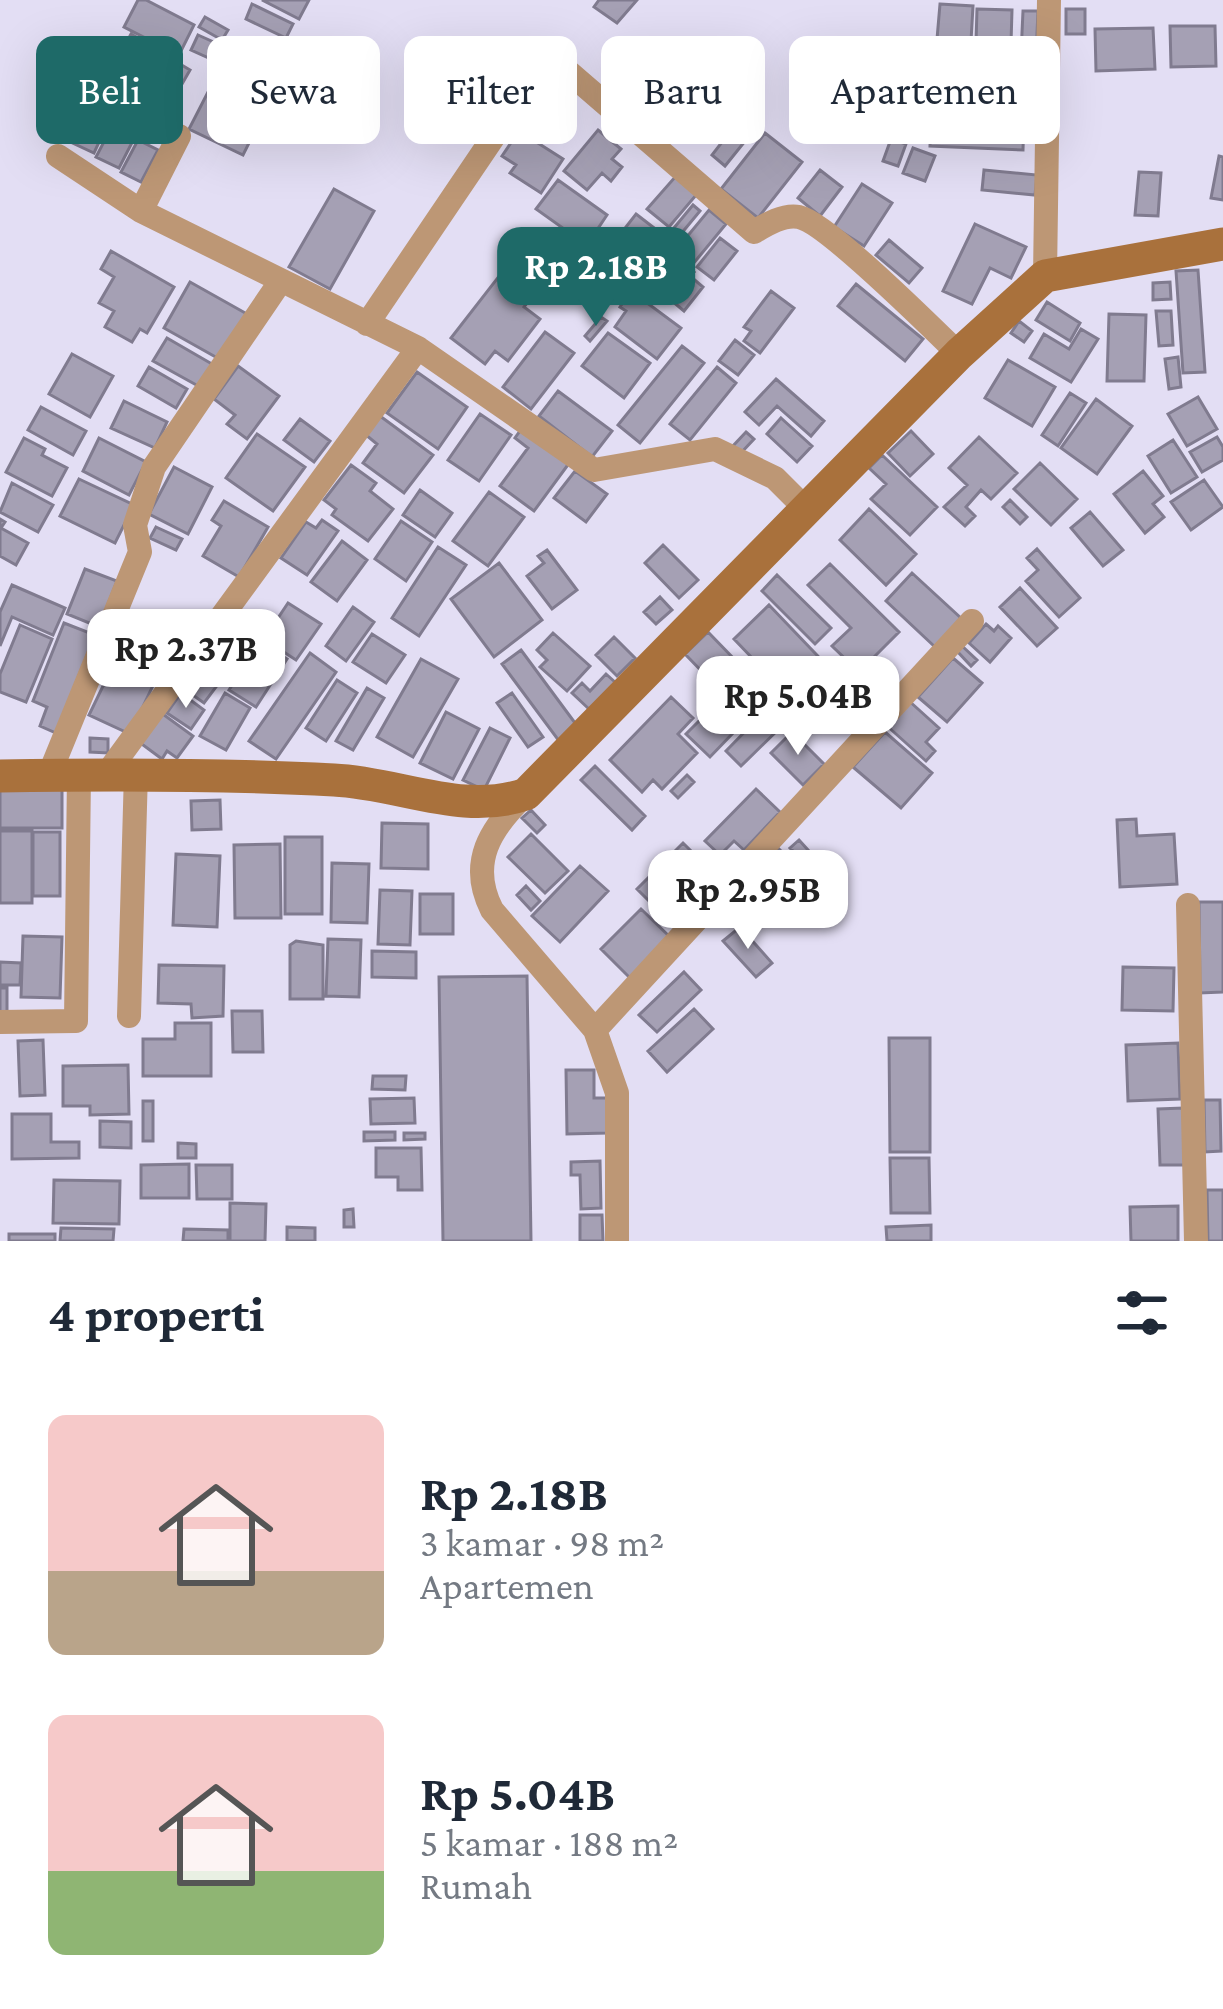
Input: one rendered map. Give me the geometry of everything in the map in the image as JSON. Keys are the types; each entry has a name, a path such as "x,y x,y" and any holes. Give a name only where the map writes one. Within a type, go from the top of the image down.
{"street":[{"path":"1045,277 1049,0"},
{"path":"367,325 549,56 754,232 785,217 804,218 845,248 959,354"},
{"path":"141,212 175,144"},
{"path":"58,156 141,212 418,348 595,470 715,449 775,478 807,510"},
{"path":"616,1241 617,1093 596,1030 492,910 481,889 481,857 490,836 501,818 959,354 1045,277 1223,244"},
{"path":"0,1022 76,1021 93,773 140,552 135,525 154,467 280,282"},
{"path":"129,1016 93,773 418,348"},
{"path":"596,1030 972,621"},
{"path":"0,776 93,773 340,780 466,805 503,802 526,794"},
{"path":"1188,905 1196,1241"}],"building":[{"path":"138,0 194,25 183,47 183,36 142,36 124,27"},
{"path":"262,0 309,0 299,19"},
{"path":"599,0 637,0 617,23 594,7"},
{"path":"252,4 293,24 287,36 282,36 246,19"},
{"path":"940,4 973,6 971,36 937,36"},
{"path":"977,9 1012,10 1011,36 976,36"},
{"path":"1066,9 1085,9 1085,34 1066,34"},
{"path":"1023,11 1038,11 1037,36 1022,36"},
{"path":"205,17 228,30 224,36 215,36 199,27"},
{"path":"1170,26 1215,26 1216,66 1171,67"},
{"path":"1153,28 1155,69 1096,71 1095,29"},
{"path":"198,35 207,39 207,57 191,50"},
{"path":"207,94 207,138 189,129"},
{"path":"598,130 601,144 621,149 612,159 622,167 611,181 602,173 587,190 564,171"},
{"path":"765,133 802,162 758,218 721,189 756,144 765,144"},
{"path":"75,144 98,144 94,153"},
{"path":"103,144 131,144 119,168 96,157"},
{"path":"136,144 158,150 141,182 121,172"},
{"path":"220,144 248,144 243,155"},
{"path":"510,144 539,144 563,159 541,193 510,173 516,165 502,156"},
{"path":"721,144 743,144 725,166 712,155"},
{"path":"889,144 906,144 898,166 883,161"},
{"path":"930,144 1023,144 1023,150"},
{"path":"913,148 935,156 925,181 903,173"},
{"path":"1219,156 1223,157 1223,200 1211,198"},
{"path":"820,170 842,187 820,216 798,198"},
{"path":"984,170 1037,175 1035,195 982,190"},
{"path":"1139,172 1161,173 1158,216 1135,215"},
{"path":"676,176 697,194 669,227 647,209"},
{"path":"558,180 607,215 599,227 608,234 595,251 536,209"},
{"path":"862,184 892,203 864,246 834,227"},
{"path":"334,189 374,211 330,289 289,267"},
{"path":"693,205 700,211 680,235 673,229"},
{"path":"709,210 726,224 693,264 676,250"},
{"path":"636,214 662,234 612,298 592,282 613,254 608,250"},
{"path":"975,224 1026,247 1011,278 990,268 972,304 943,291"},
{"path":"720,238 737,251 714,280 697,267"},
{"path":"889,240 922,268 909,283 876,255"},
{"path":"521,248 566,282 551,302 536,291 524,307 540,319 508,361 495,351 485,364 451,338"},
{"path":"111,251 174,287 147,333 140,329 132,342 105,327 114,311 99,303 114,277 101,269"},
{"path":"681,261 703,287 684,311 653,285 669,265 675,269"},
{"path":"1198,270 1205,372 1183,373 1176,271"},
{"path":"190,282 247,314 221,360 164,328"},
{"path":"1170,282 1171,299 1153,300 1153,283"},
{"path":"856,284 923,339 905,361 838,306"},
{"path":"631,291 681,328 657,359 615,327"},
{"path":"771,291 794,308 760,353 744,341 751,331 744,327"},
{"path":"1047,302 1080,323 1070,341 1036,320"},
{"path":"1156,311 1171,311 1173,345 1159,346"},
{"path":"1109,314 1146,315 1144,381 1107,381"},
{"path":"601,317 607,321 590,341 585,336"},
{"path":"1019,321 1032,331 1024,342 1011,333"},
{"path":"1081,329 1098,339 1071,382 1030,358 1044,334 1069,349"},
{"path":"545,332 574,353 531,409 503,387"},
{"path":"608,333 650,363 624,398 582,366"},
{"path":"167,338 212,364 200,387 153,361"},
{"path":"735,340 754,355 738,375 719,361"},
{"path":"682,346 704,363 640,443 618,425"},
{"path":"72,354 113,376 90,417 49,394"},
{"path":"1178,357 1181,387 1169,389 1165,359"},
{"path":"1008,360 1055,387 1032,426 985,398"},
{"path":"238,366 279,396 247,439 227,424 235,415 214,399"},
{"path":"149,367 187,389 176,408 138,386"},
{"path":"717,367 736,383 690,440 670,424"},
{"path":"417,372 467,407 438,449 387,413"},
{"path":"776,379 824,421 811,436 777,406 759,425 745,412"},
{"path":"558,391 612,431 592,457 539,416"},
{"path":"1070,393 1086,403 1058,446 1042,435"},
{"path":"1198,397 1217,429 1187,446 1168,414"},
{"path":"1096,399 1132,426 1097,474 1061,448"},
{"path":"124,401 167,422 155,448 111,428"},
{"path":"41,407 86,431 73,455 28,430"},
{"path":"480,414 511,435 479,481 448,460"},
{"path":"380,416 433,455 404,493 363,463 377,444 366,435"},
{"path":"781,418 812,446 797,462 767,434"},
{"path":"300,419 330,441 314,462 284,440"},
{"path":"522,428 570,462 534,511 500,486 528,448 515,438"},
{"path":"911,431 933,454 910,476 888,453"},
{"path":"746,432 754,439 740,454 732,447"},
{"path":"257,434 305,467 273,511 226,478"},
{"path":"979,437 1017,473 991,499 981,490 966,507 975,516 965,526 944,507 967,485 949,468"},
{"path":"1217,437 1223,460 1202,472 1190,452"},
{"path":"24,438 45,449 42,455 67,468 52,496 6,472"},
{"path":"99,438 146,462 129,495 83,471"},
{"path":"1173,440 1197,477 1171,493 1148,456"},
{"path":"882,455 937,507 910,535 871,499 886,484 869,468"},
{"path":"1040,463 1077,499 1051,525 1014,489"},
{"path":"351,465 376,483 370,491 393,509 368,541 332,515 336,509 324,500"},
{"path":"174,467 212,487 188,534 149,514"},
{"path":"575,471 607,494 586,522 554,498"},
{"path":"1143,471 1163,496 1153,504 1164,517 1145,533 1114,494"},
{"path":"79,479 134,505 115,543 60,516"},
{"path":"1204,480 1223,507 1191,530 1171,502"},
{"path":"12,483 53,505 38,532 0,512"},
{"path":"420,490 452,513 435,537 403,515"},
{"path":"489,492 524,517 488,566 453,541"},
{"path":"1010,500 1027,517 1020,524 1003,507"},
{"path":"224,501 268,527 239,577 203,556 221,526 212,520"},
{"path":"869,509 916,554 886,585 840,540"},
{"path":"1090,512 1123,550 1103,566 1071,528"},
{"path":"0,519 5,522 1,528 28,543 16,565 0,556"},
{"path":"322,520 338,531 307,575 281,558 306,522 316,528"},
{"path":"401,521 432,542 406,581 375,559"},
{"path":"156,527 182,539 176,550 150,538"},
{"path":"342,541 367,560 337,601 311,582"},
{"path":"663,545 698,580 679,598 645,563"},
{"path":"438,547 466,565 419,636 392,618"},
{"path":"1037,549 1080,598 1059,617 1026,581 1038,570 1027,558"},
{"path":"547,550 577,590 552,609 527,576 544,563 538,556"},
{"path":"499,563 542,620 494,657 451,599"},
{"path":"830,564 899,632 859,672 832,646 851,628 808,585"},
{"path":"85,569 117,581 99,627 67,614"},
{"path":"912,573 962,619 935,647 886,601"},
{"path":"777,575 831,628 815,644 762,591"},
{"path":"12,585 65,608 53,635 12,617 0,646 0,612"},
{"path":"1020,588 1057,628 1037,646 1000,607"},
{"path":"660,597 672,610 656,624 644,612"},
{"path":"288,603 321,624 296,660 264,639"},
{"path":"769,605 835,674 800,708 734,639"},
{"path":"353,607 374,622 346,661 326,646"},
{"path":"64,623 95,635 56,733 40,726 47,707 33,701"},
{"path":"986,624 994,631 998,626 1011,638 990,662 969,643"},
{"path":"20,625 52,639 26,702 0,692 0,674"},
{"path":"132,626 158,638 144,669 158,675 130,734 89,715"},
{"path":"708,632 737,662 714,684 685,654"},
{"path":"553,633 590,666 567,691 540,667 547,660 537,650"},
{"path":"372,634 405,655 386,683 353,662"},
{"path":"614,637 635,658 617,676 596,655"},
{"path":"260,642 287,659 256,707 229,690"},
{"path":"961,645 977,660 971,666 956,650"},
{"path":"521,650 578,727 559,741 502,664"},
{"path":"310,653 336,672 276,759 249,741"},
{"path":"953,658 982,683 947,722 918,697"},
{"path":"421,659 458,679 413,757 377,737"},
{"path":"739,669 758,688 737,708 718,689"},
{"path":"606,674 616,683 590,710 572,693 582,683 590,691"},
{"path":"200,677 216,687 204,703 190,693"},
{"path":"337,680 357,693 326,741 306,728"},
{"path":"367,688 384,698 353,750 336,741"},
{"path":"181,693 204,710 191,729 167,713"},
{"path":"225,693 250,708 226,750 200,736"},
{"path":"512,693 543,737 528,747 497,703"},
{"path":"671,697 693,718 678,734 697,753 662,789 653,780 642,792 610,760"},
{"path":"908,700 939,728 926,742 935,751 926,761 886,725"},
{"path":"769,707 785,723 741,766 726,751"},
{"path":"709,711 733,733 710,757 686,734"},
{"path":"160,712 193,736 177,758 167,751 162,759 139,742"},
{"path":"446,712 479,729 453,779 420,763"},
{"path":"490,728 510,738 484,790 463,780"},
{"path":"792,732 824,764 803,785 771,753"},
{"path":"885,732 932,773 901,808 853,767"},
{"path":"90,738 108,739 108,753 90,752"},
{"path":"595,766 645,816 632,830 581,780"},
{"path":"687,775 694,782 678,798 671,791"},
{"path":"62,789 62,828 0,828 0,790"},
{"path":"756,789 780,812 744,850 734,841 720,855 705,841"},
{"path":"220,800 221,829 192,830 191,801"},
{"path":"531,810 545,825 537,833 522,818"},
{"path":"1136,819 1137,836 1174,834 1177,884 1120,887 1117,820"},
{"path":"382,823 428,824 428,869 381,868"},
{"path":"0,831 32,831 32,903 0,903"},
{"path":"33,832 60,832 60,896 33,896"},
{"path":"531,834 568,871 545,893 508,857"},
{"path":"285,837 322,837 322,914 285,914"},
{"path":"799,840 808,850 800,858 790,848"},
{"path":"683,843 707,867 661,913 637,889"},
{"path":"280,844 281,918 235,918 234,845"},
{"path":"779,849 813,883 791,906 756,872"},
{"path":"176,854 220,856 217,927 173,925"},
{"path":"824,859 838,874 826,885 812,870"},
{"path":"332,863 369,864 367,923 331,922"},
{"path":"580,866 608,891 560,942 532,916"},
{"path":"526,886 540,901 531,910 517,895"},
{"path":"380,890 412,891 410,945 378,944"},
{"path":"420,894 453,894 453,934 420,934"},
{"path":"1199,902 1223,902 1223,992 1200,993"},
{"path":"641,909 671,938 630,978 601,949"},
{"path":"740,927 772,963 756,977 723,941"},
{"path":"23,936 62,937 60,998 21,997"},
{"path":"328,939 361,940 359,997 326,996"},
{"path":"296,941 323,945 323,999 290,999 290,945"},
{"path":"372,951 416,952 416,978 372,977"},
{"path":"0,962 21,963 20,985 0,985"},
{"path":"159,965 224,966 223,1016 192,1018 191,1004 158,1003"},
{"path":"1123,967 1174,968 1173,1011 1122,1010"},
{"path":"684,972 701,990 657,1032 639,1015"},
{"path":"527,976 531,1241 443,1241 439,977"},
{"path":"0,988 7,988 7,1016 0,1016"},
{"path":"694,1009 713,1029 667,1072 648,1051"},
{"path":"232,1011 262,1011 263,1052 233,1052"},
{"path":"175,1023 211,1023 211,1076 143,1076 143,1039 175,1039"},
{"path":"889,1038 930,1038 930,1152 890,1152"},
{"path":"43,1040 45,1095 20,1096 18,1041"},
{"path":"1178,1043 1180,1099 1128,1101 1126,1045"},
{"path":"128,1065 129,1114 90,1115 90,1106 63,1106 63,1066"},
{"path":"566,1070 594,1070 594,1098 607,1098 607,1133 567,1134"},
{"path":"373,1076 406,1076 405,1090 372,1089"},
{"path":"414,1098 415,1123 371,1124 370,1099"},
{"path":"1204,1100 1220,1100 1221,1151 1205,1152"},
{"path":"143,1101 153,1101 153,1141 143,1141"},
{"path":"1183,1108 1185,1165 1160,1165 1158,1109"},
{"path":"12,1114 51,1114 51,1142 79,1142 79,1158 12,1159"},
{"path":"100,1121 131,1122 131,1148 100,1147"},
{"path":"364,1132 395,1132 395,1140 364,1141"},
{"path":"404,1133 425,1133 425,1139 404,1140"},
{"path":"178,1143 196,1144 196,1158 178,1158"},
{"path":"376,1148 421,1148 422,1190 398,1190 398,1177 376,1177"},
{"path":"890,1158 929,1158 930,1213 891,1213"},
{"path":"600,1161 601,1208 581,1209 580,1175 571,1175 571,1162"},
{"path":"189,1164 189,1198 141,1198 141,1165"},
{"path":"196,1165 232,1165 232,1199 197,1199"},
{"path":"54,1180 120,1181 119,1224 53,1223"},
{"path":"1207,1190 1223,1190 1223,1241 1208,1241"},
{"path":"230,1203 266,1204 265,1241 230,1241"},
{"path":"1178,1206 1178,1241 1131,1241 1130,1207"},
{"path":"353,1209 354,1227 344,1227 344,1210"},
{"path":"580,1215 602,1215 603,1241 580,1241"},
{"path":"931,1225 931,1241 887,1241 886,1227"},
{"path":"287,1227 315,1228 315,1241 287,1241"},
{"path":"61,1228 114,1229 113,1241 60,1241"},
{"path":"184,1229 228,1230 228,1241 183,1241"},
{"path":"9,1234 55,1234 55,1241 9,1241"}]}
